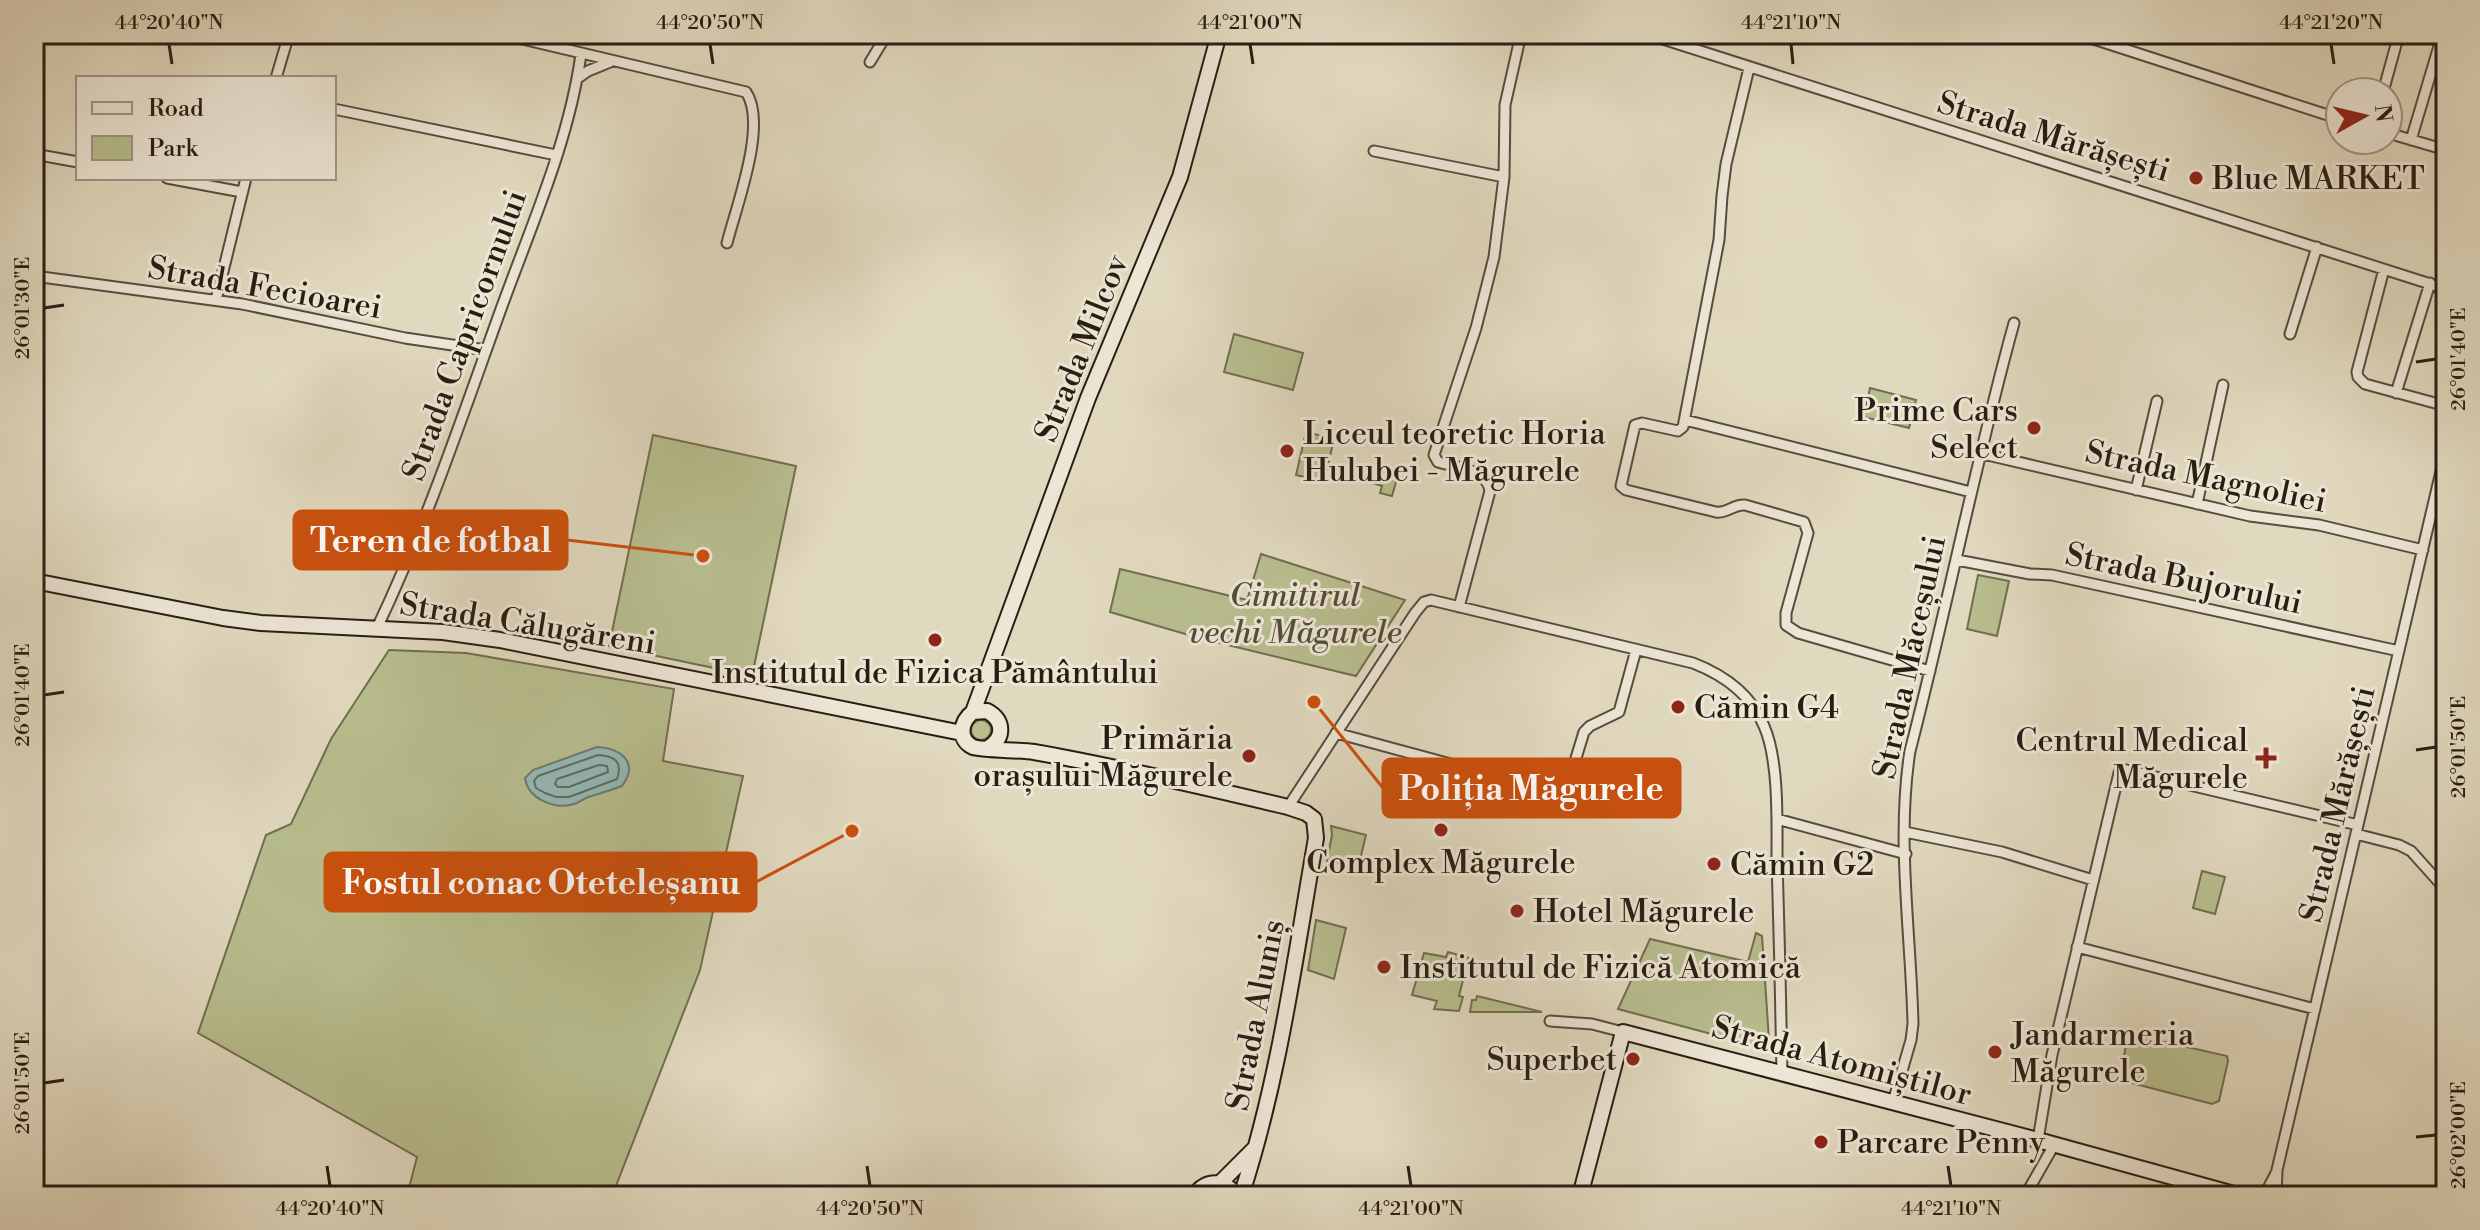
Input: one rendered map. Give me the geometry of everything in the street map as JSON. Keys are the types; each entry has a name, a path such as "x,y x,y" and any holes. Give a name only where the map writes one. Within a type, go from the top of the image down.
{"main road":[{"name":"Strada Milcov","path":"973,712 1088,398 1180,177 1219,34"},
{"name":"Strada Călugăreni","path":"34,581 223,618 285,625 443,632 500,640 962,733"},
{"name":"Strada Milcov","path":"985,681 990,712"},
{"path":"1036,752 1020,745 990,712 973,712 964,721 962,733 975,748 1036,752 1288,807"},
{"path":"988,748 998,739 1001,727"},
{"name":"Strada Aluniș","path":"1239,1196 1257,1146 1273,1082 1316,838 1316,824 1306,813 1288,807"},
{"path":"1580,1196 1623,1032"},
{"name":"Strada Atomiștilor","path":"1623,1032 2038,1140 2235,1195"},
{"name":"Strada Aluniș","path":"1194,1196 1208,1184 1220,1183 1257,1146"},
{"path":"1220,1183 1239,1196"}],"street":[{"path":"277,76 289,34"},
{"path":"501,34 536,38 581,54 746,92 754,110 754,132 727,243"},
{"path":"870,62 887,34"},
{"path":"1459,607 1490,484 1485,477 1438,462 1434,455 1476,328 1494,257 1504,177 1505,105 1521,34"},
{"name":"Strada Mărășești","path":"1647,34 2446,289"},
{"path":"1688,47 1692,34"},
{"path":"2078,34 2324,114"},
{"path":"2387,76 2399,34"},
{"path":"2411,140 2439,46"},
{"name":"Strada Capricornului","path":"377,628 419,536 556,155 576,90 581,54"},
{"path":"578,78 596,66 612,61"},
{"path":"1749,68 1726,164 1719,240 1683,427 1678,431 1642,423 1635,425 1621,482 1623,489 1721,513 1745,505 1804,522 1808,533 1786,613 1786,625 1798,633 1930,671"},
{"path":"336,109 556,155"},
{"path":"2404,138 2446,150"},
{"path":"1374,151 1504,177"},
{"path":"34,154 76,162"},
{"path":"178,180 242,192"},
{"path":"216,300 245,180"},
{"path":"2290,334 2317,247"},
{"path":"2384,269 2358,377 2365,384 2446,406"},
{"name":"Strada Fecioarei","path":"34,276 216,300 405,338 486,350"},
{"path":"2396,393 2430,283"},
{"name":"Strada Măceșului","path":"1893,1102 1913,1024 1905,832 1905,785 1910,751 1957,560 1979,453 2014,323"},
{"path":"2197,504 2223,385"},
{"path":"2136,490 2157,401"},
{"path":"1685,420 1971,492"},
{"name":"Strada Mărășești","path":"2276,1196 2277,1170 2446,450"},
{"name":"Strada Magnoliei","path":"1979,453 2250,516 2319,525 2423,550"},
{"name":"Strada Bujorului","path":"1957,560 2030,574 2052,575 2399,651"},
{"path":"1288,807 1419,607 1431,600 1708,669 1740,691 1750,702 1765,729 1771,751 1777,819 1782,1073"},
{"path":"1336,733 1506,779 1560,790 1568,784 1584,732 1619,712 1636,650"},
{"path":"2038,1140 2049,1068 2122,769 2357,830 2399,845 2411,851 2446,890"},
{"path":"1777,819 1906,854"},
{"path":"1905,832 2002,852 2093,880"},
{"path":"2077,947 2315,1009"},
{"name":"Strada Atomiștilor","path":"1550,1021 1592,1024 1623,1032"},
{"path":"2025,1196 2054,1145"},
{"name":"Strada Mărășești","path":"2264,1196 2277,1170"}],"green space":[{"path":"1234,334 1303,353 1293,390 1224,372"},
{"path":"1870,388 1916,400 1909,428 1864,417"},
{"path":"1306,432 1334,439 1324,482 1296,475"},
{"path":"653,435 796,466 752,676 609,646"},
{"path":"1376,469 1398,475 1392,496 1380,493 1382,486 1373,483"},
{"name":"Cimitirul vechi Măgurele","path":"1261,554 1405,600 1356,676 1199,638 1110,612 1120,569 1247,600"},
{"path":"1978,575 2009,581 1997,636 1967,629"},
{"path":"389,650 466,653 674,689 663,761 743,776 700,970 612,1196 407,1196 417,1157 198,1033 266,835 291,824 331,739"},
{"path":"977,720 985,720 991,730 985,740 977,740 971,734 971,726"},
{"path":"1331,826 1366,835 1358,868 1327,861"},
{"path":"2202,871 2225,877 2215,914 2193,908"},
{"path":"1316,920 1346,928 1334,979 1308,970"},
{"path":"1756,933 1762,936 1769,1040 1764,1048 1618,1009 1650,939 1748,962"},
{"path":"1448,952 1472,959 1459,996 1463,997 1459,1011 1434,1009 1437,1001 1412,995 1424,953 1446,957"},
{"path":"1477,996 1542,1012 1470,1012 1472,1000 1476,1000"},
{"path":"2134,1035 2227,1056 2219,1101 2212,1104 2120,1080 2127,1039"}],"water":[{"path":"597,747 613,750 625,758 629,770 622,786 567,805 551,804 531,792 525,778 533,770"}],"place":[{"name":"Blue MARKET","path":"2196,178"},
{"name":"Prime Cars Select","path":"2034,428"},
{"name":"Liceul teoretic Horia Hulubei - Măgurele","path":"1287,451"},
{"name":"Teren de fotbal","path":"703,556"},
{"name":"Institutul de Fizica Pământului","path":"935,640"},
{"name":"Poliția Măgurele","path":"1314,702"},
{"name":"Cămin G4","path":"1678,707"},
{"name":"Primăria orașului Măgurele","path":"1249,756"},
{"name":"Centrul Medical Măgurele","path":"2266,758"},
{"name":"Complex Măgurele","path":"1441,830"},
{"name":"Fostul conac Oteteleșanu","path":"852,831"},
{"name":"Cămin G2","path":"1714,864"},
{"name":"Hotel Măgurele","path":"1517,911"},
{"name":"Institutul de Fizică Atomică","path":"1384,967"},
{"name":"Jandarmeria Măgurele","path":"1995,1052"},
{"name":"Superbet","path":"1633,1059"},
{"name":"Parcare Penny","path":"1821,1142"}]}
